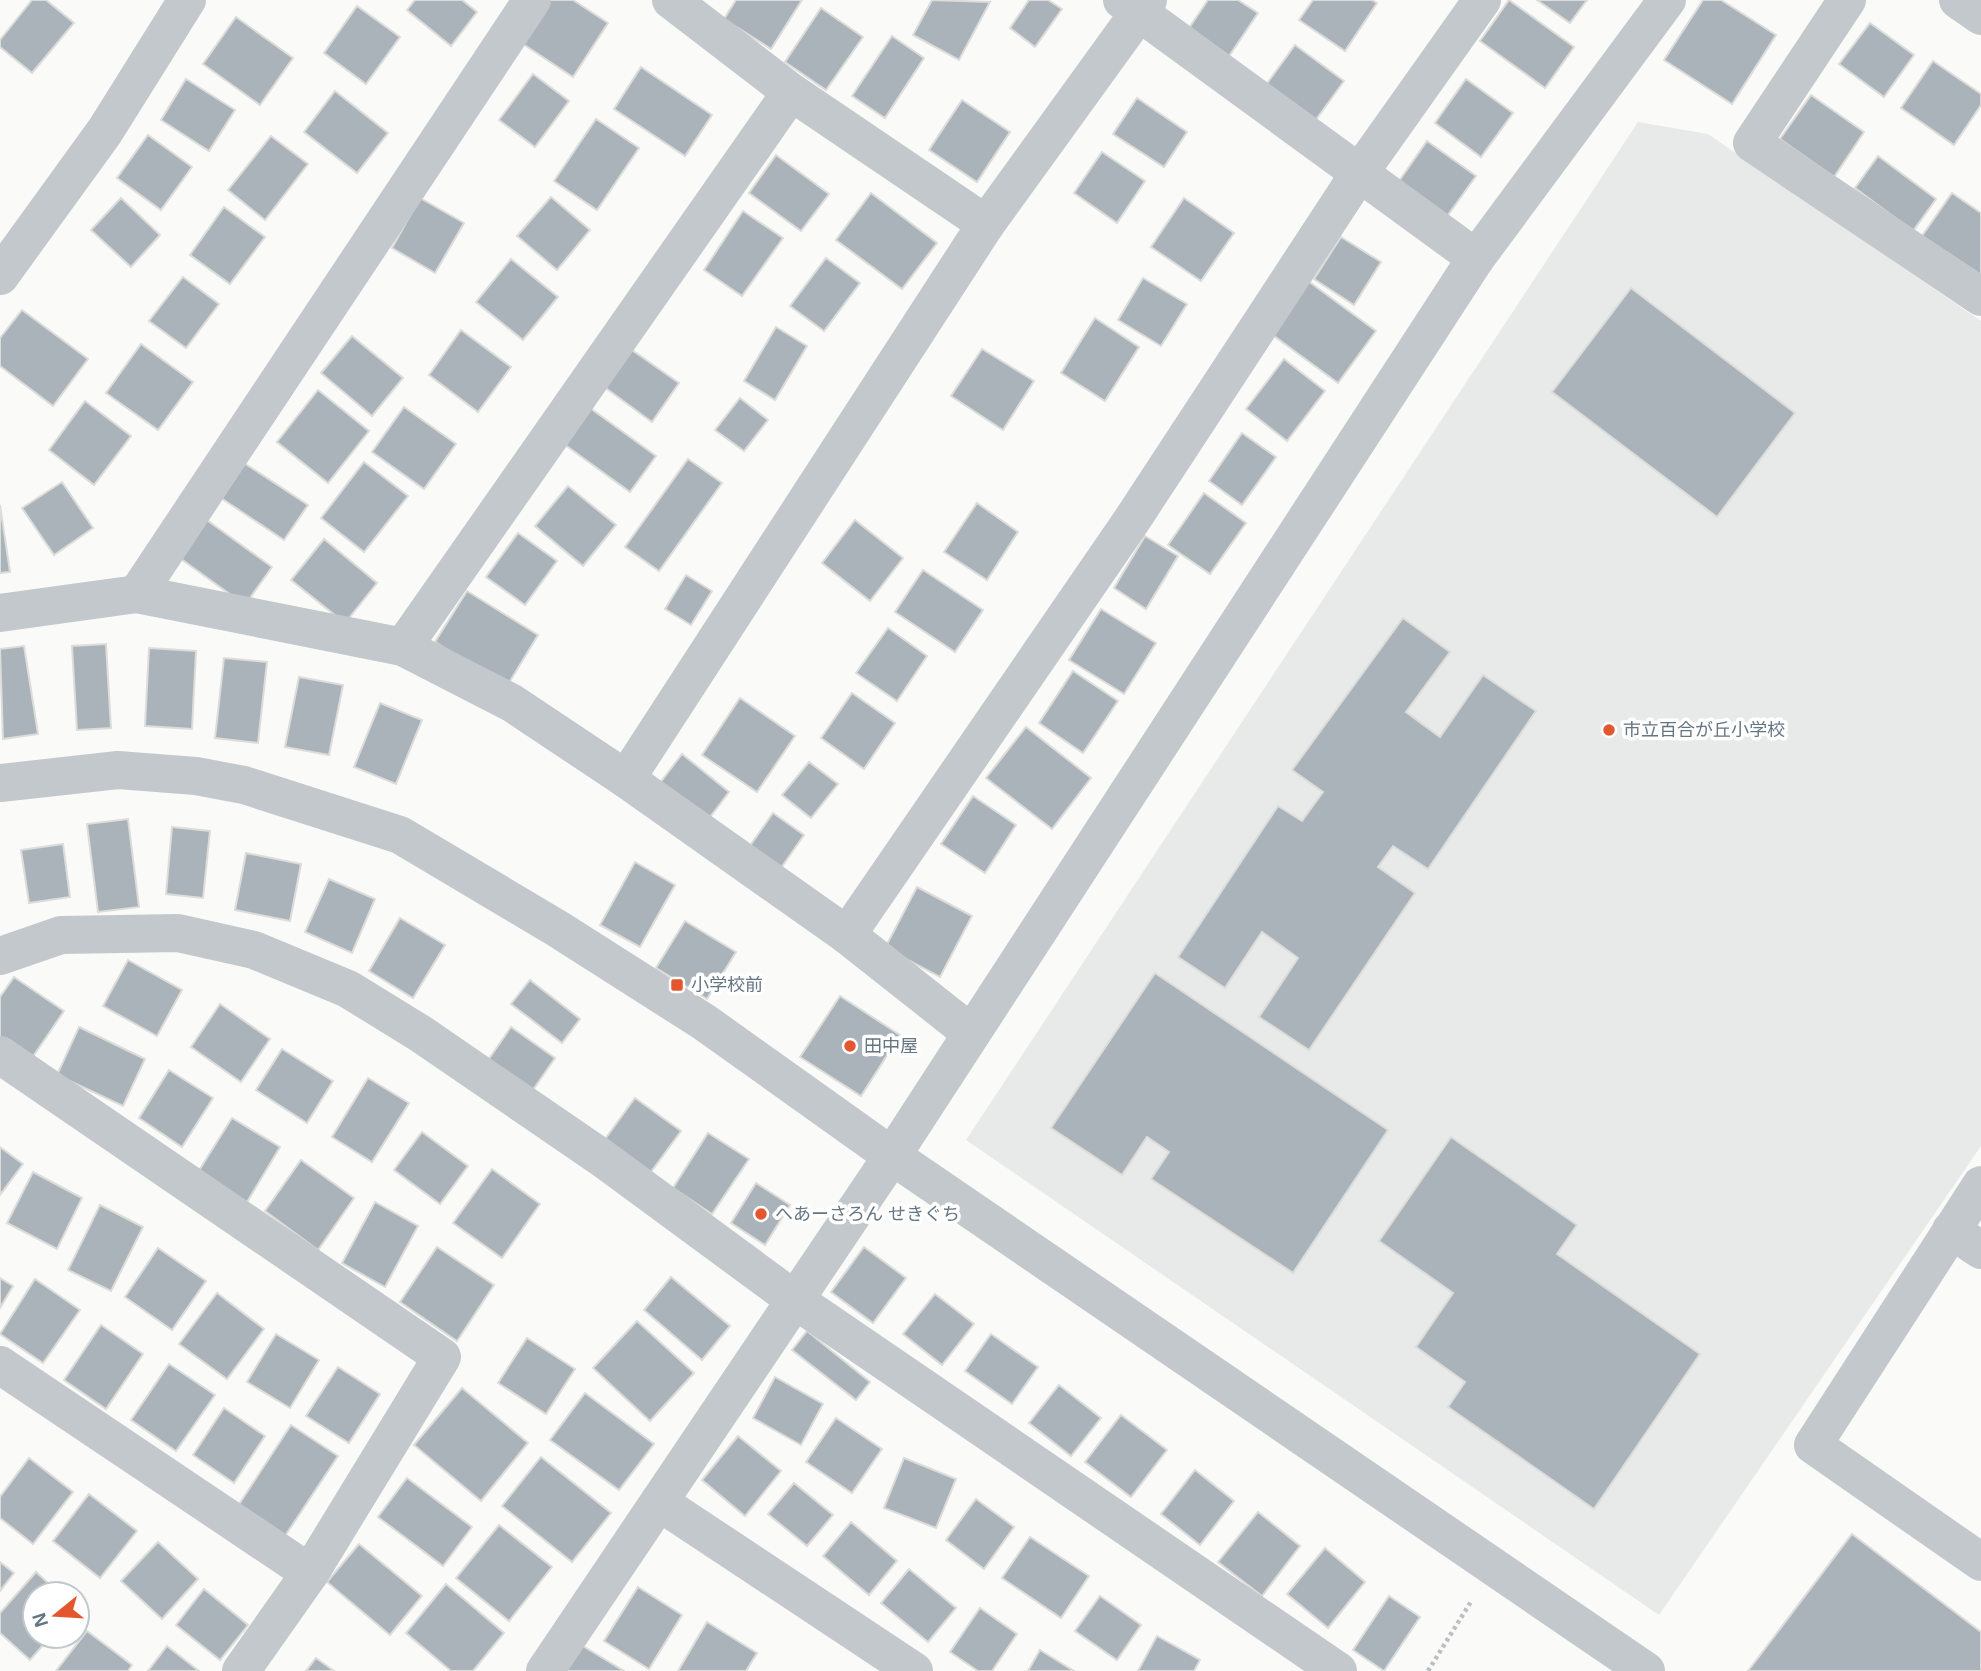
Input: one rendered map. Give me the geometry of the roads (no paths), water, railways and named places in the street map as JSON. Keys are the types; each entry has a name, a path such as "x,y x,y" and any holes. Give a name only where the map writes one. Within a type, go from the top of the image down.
{"street":[{"path":"0,276 105,131 187,0"},
{"path":"136,594 532,0"},
{"path":"671,0 791,92 986,224"},
{"path":"847,935 1132,520 1360,173 1482,0"},
{"path":"545,1671 892,1156 1476,258 1648,30 1667,0"},
{"path":"1847,0 1752,143 1981,297"},
{"path":"1958,0 1981,16"},
{"path":"626,779 986,224 1136,4 1476,258"},
{"path":"402,648 791,92"},
{"path":"0,613 136,594 402,648 512,703 626,779 847,935 971,1034"},
{"path":"0,783 118,770 196,776 244,785 400,835 558,929 704,1022 892,1156 1646,1671"},
{"path":"0,956 61,934 177,933 254,950 348,989 421,1034 602,1158 795,1300 1338,1671"},
{"path":"0,1055 442,1357 310,1573 241,1671"},
{"path":"1981,1185 1966,1240 1814,1445 1981,1562"},
{"path":"0,1365 310,1573"},
{"path":"659,1502 914,1671"}],"place":[{"name":"市立百合が丘小学校","path":"1609,730"},
{"name":"小学校前","path":"677,985"},
{"name":"田中屋","path":"850,1046"},
{"name":"へあーさろん せきぐち","path":"761,1214"}]}
